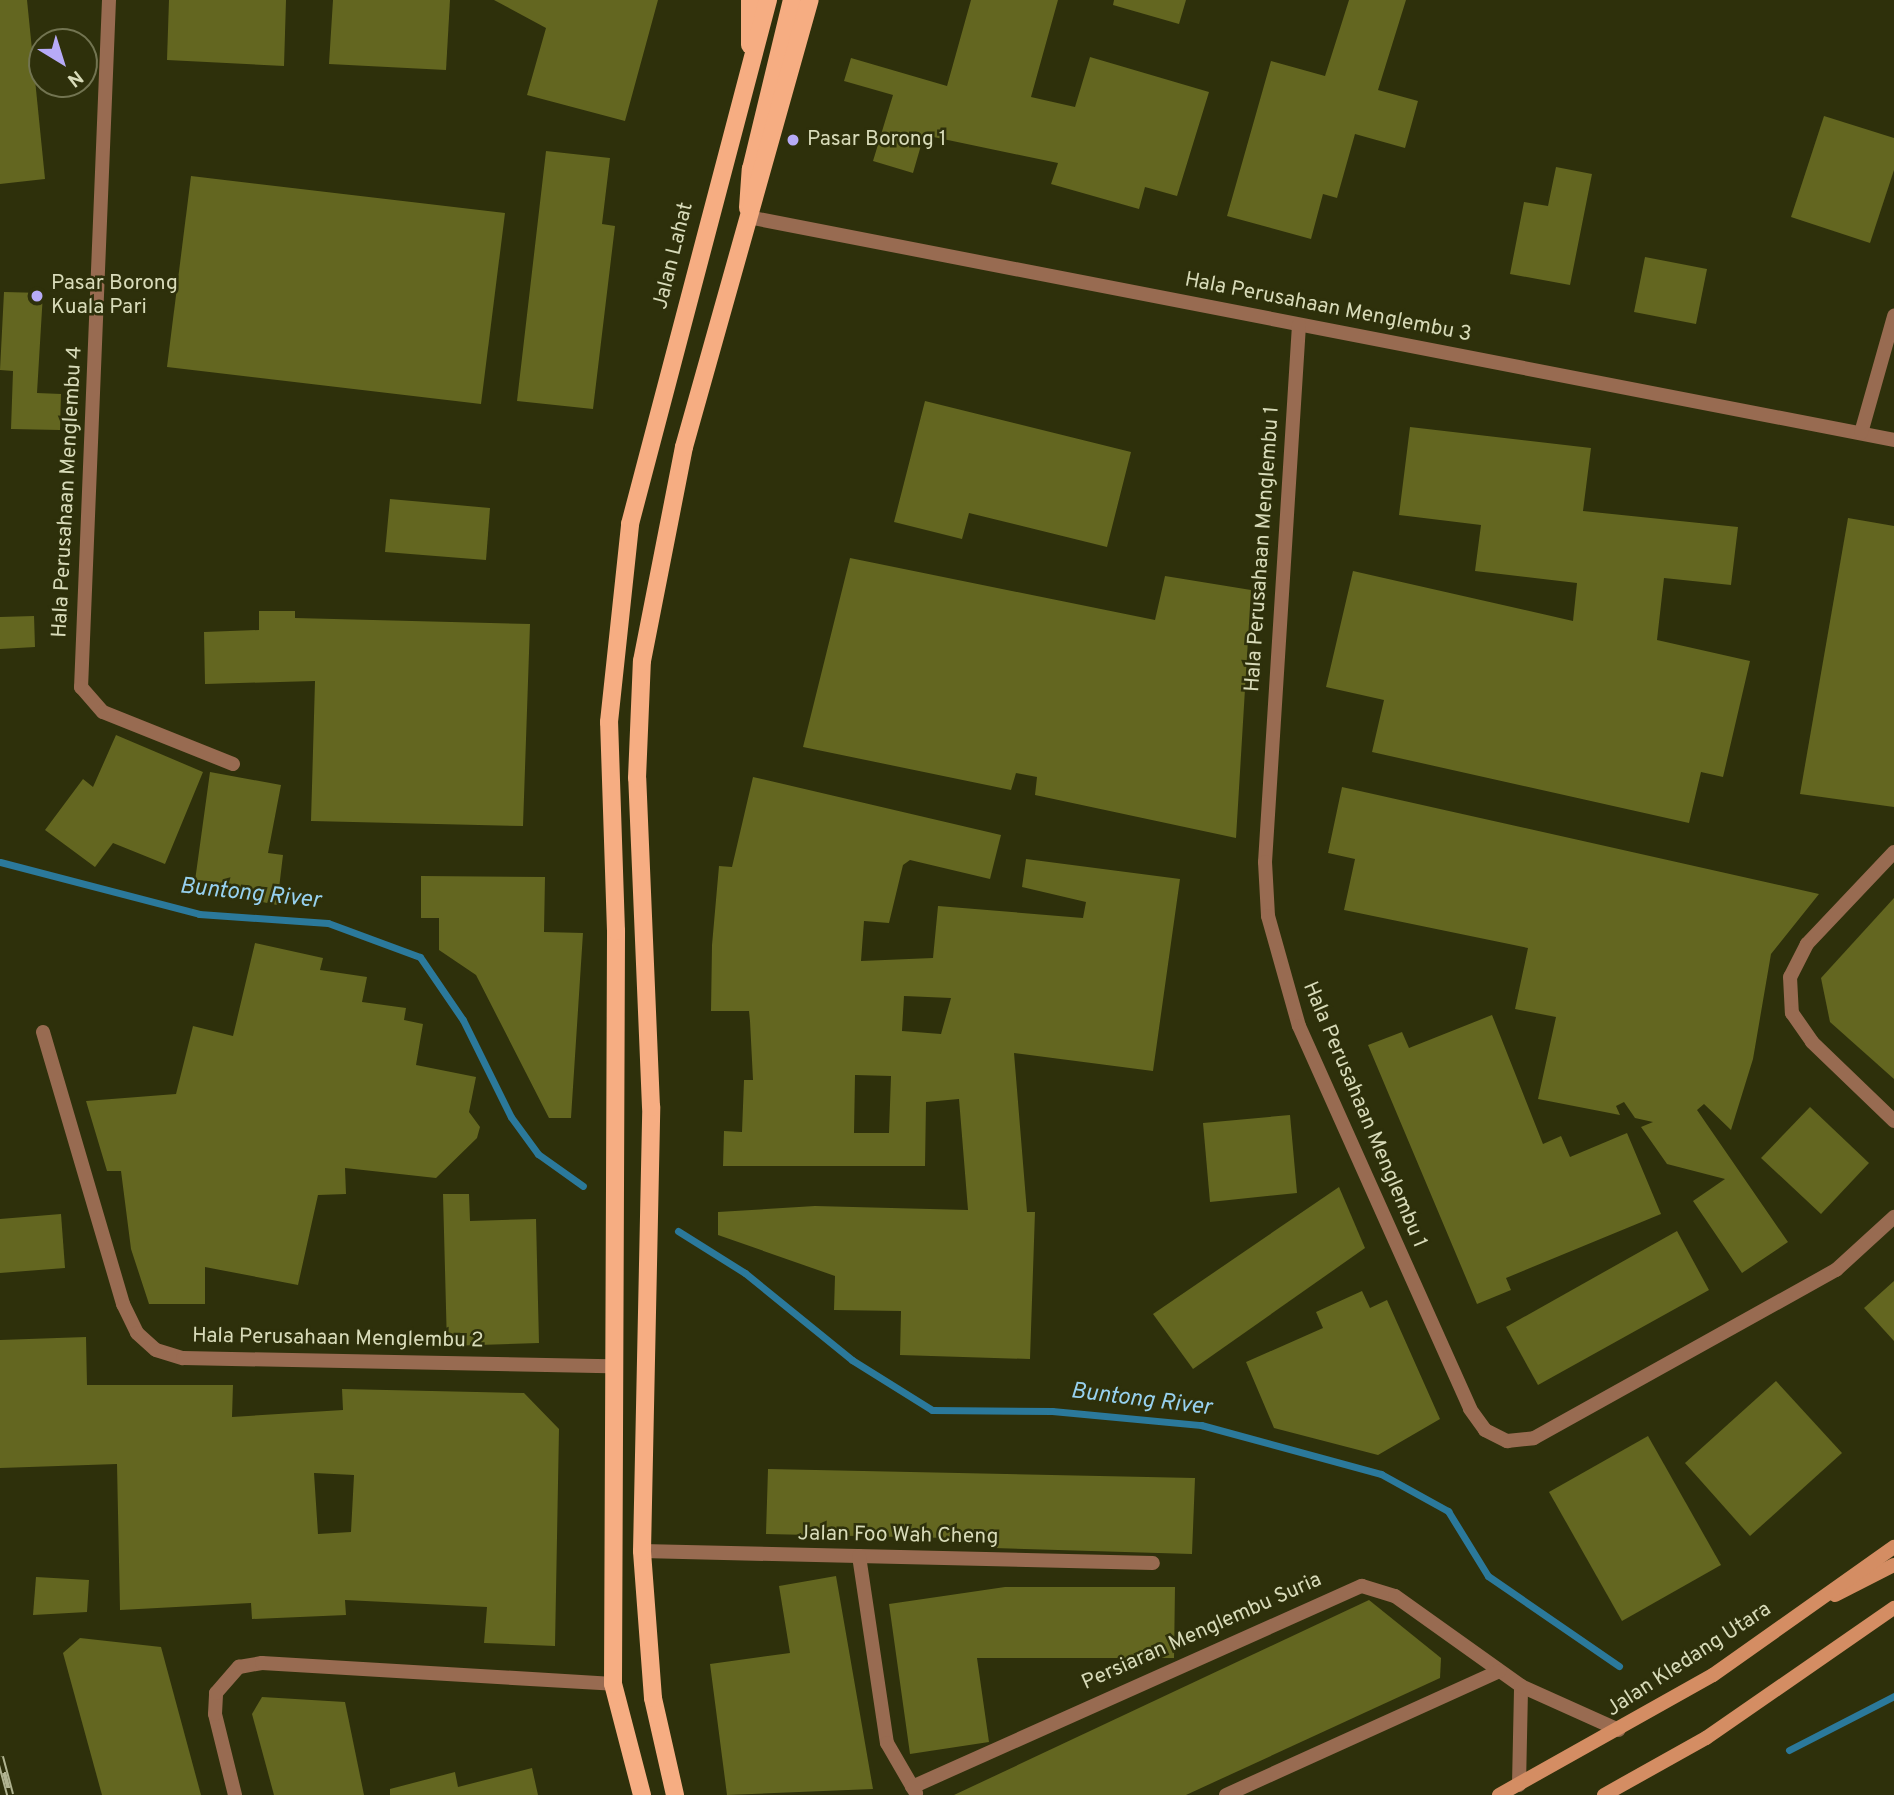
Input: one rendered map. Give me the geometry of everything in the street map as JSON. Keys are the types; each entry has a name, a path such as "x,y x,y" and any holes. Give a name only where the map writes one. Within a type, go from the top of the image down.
{"main road":[{"path":"750,0 752,55"},
{"name":"Jalan Lahat","path":"642,1795 613,1684 610,1366 616,931 609,722 630,524 768,0"},
{"path":"753,218 751,169 792,0"},
{"path":"676,1795 666,1766 653,1698 642,1551 651,1107 637,778 642,661 684,447 753,218 810,0"},
{"name":"Jalan Kledang Utara","path":"1499,1795 1619,1731 1814,1603 1894,1546"},
{"path":"1814,1603 1870,1582 1894,1564"},
{"path":"1604,1795 1706,1738 1894,1608"}],"street":[{"name":"Hala Perusahaan Menglembu 4","path":"109,0 81,687 103,712 233,764"},
{"name":"Hala Perusahaan Menglembu 3","path":"753,218 1894,439"},
{"path":"1861,433 1894,316"},
{"name":"Hala Perusahaan Menglembu 1","path":"1299,325 1265,862 1268,916 1299,1026 1470,1409 1485,1430 1507,1441 1534,1438 1825,1277 1894,1217"},
{"path":"1894,852 1807,944 1790,977 1792,1013 1812,1042 1894,1121"},
{"name":"Hala Perusahaan Menglembu 2","path":"44,1032 123,1304 137,1333 156,1350 183,1358 610,1366"},
{"name":"Jalan Foo Wah Cheng","path":"642,1551 1153,1563"},
{"name":"Persiaran Menglembu Suria","path":"859,1556 887,1743 914,1791 1362,1586 1395,1596 1521,1686 1619,1731"},
{"path":"235,1795 215,1714 216,1693 239,1667 262,1663 613,1684"},
{"path":"1226,1795 1499,1671"},
{"path":"1519,1784 1521,1686"}],"building":[{"path":"0,0 27,0 30,28 28,98 37,98 45,179 0,184"},
{"path":"169,0 286,0 284,66 167,60"},
{"path":"333,0 450,0 446,70 329,64"},
{"path":"494,0 658,0 625,121 527,95 546,28"},
{"path":"971,0 1058,0 1031,97 1075,107 1090,57 1209,92 1177,196 1145,187 1139,209 1051,184 1058,163 924,135 913,173 873,161 893,95 844,81 851,58 947,86"},
{"path":"1114,0 1186,0 1179,24 1113,5"},
{"path":"1349,0 1406,0 1378,90 1418,101 1405,148 1355,134 1337,198 1323,194 1311,239 1227,216 1271,61 1325,76"},
{"path":"1824,116 1894,138 1894,170 1870,243 1791,217"},
{"path":"546,151 610,158 602,224 615,226 593,409 517,401"},
{"path":"1556,167 1592,174 1570,285 1510,274 1524,202 1548,206"},
{"path":"191,176 505,213 481,404 167,367"},
{"path":"1645,257 1707,269 1696,324 1634,312"},
{"path":"4,292 43,293 37,393 61,394 60,430 11,429 13,371 0,370"},
{"path":"925,401 1131,452 1107,547 969,513 962,539 894,522"},
{"path":"1410,427 1591,448 1583,511 1738,527 1731,585 1664,578 1657,640 1750,661 1723,777 1701,772 1689,823 1372,752 1384,700 1326,687 1353,571 1573,621 1577,583 1475,571 1481,525 1399,515"},
{"path":"390,499 490,508 486,560 385,552"},
{"path":"1848,518 1894,526 1894,807 1800,794"},
{"path":"850,558 1155,620 1165,576 1251,590 1236,838 1035,795 1037,777 1016,773 1011,790 803,747"},
{"path":"259,611 295,611 295,618 530,624 523,826 311,821 315,681 205,684 204,632 259,630"},
{"path":"34,616 35,647 0,649 0,617"},
{"path":"116,735 203,772 165,864 113,843 95,867 45,830 83,779 93,787"},
{"path":"210,772 281,785 268,853 283,855 277,905 194,888"},
{"path":"753,777 1001,835 990,879 910,860 903,865 889,923 864,921 861,961 933,958 938,906 1083,918 1086,902 1022,887 1026,859 1180,879 1153,1071 1014,1053 1027,1212 1035,1212 1030,1359 900,1355 901,1311 834,1310 835,1276 718,1235 718,1212 815,1206 968,1210 959,1099 926,1102 925,1166 723,1166 724,1131 742,1132 744,1080 753,1080 749,1011 711,1011 712,945 719,866 732,867","holes":["904,996 951,998 941,1034 902,1031","855,1075 891,1076 889,1133 854,1133"]},
{"path":"1342,787 1819,894 1771,954 1753,1059 1731,1130 1704,1104 1697,1110 1788,1242 1742,1273 1693,1201 1725,1179 1667,1164 1641,1127 1653,1122 1635,1118 1624,1102 1616,1106 1620,1115 1538,1099 1556,1017 1515,1009 1528,948 1344,910 1355,859 1328,853"},
{"path":"421,876 545,877 544,932 583,933 571,1118 549,1118 476,975 439,950 439,918 421,918"},
{"path":"1894,898 1894,1079 1830,1022 1821,978"},
{"path":"255,943 323,958 320,970 367,977 362,1002 406,1008 404,1020 423,1024 416,1065 476,1077 469,1112 480,1127 477,1138 436,1178 345,1168 346,1194 318,1195 298,1285 205,1267 205,1304 149,1304 131,1249 121,1171 107,1171 86,1101 176,1094 193,1026 233,1036"},
{"path":"1492,1015 1543,1144 1561,1136 1570,1157 1627,1133 1661,1214 1506,1278 1511,1290 1477,1304 1368,1045 1402,1032 1409,1048"},
{"path":"1810,1107 1869,1163 1821,1214 1761,1158"},
{"path":"1290,1115 1297,1193 1210,1202 1203,1123"},
{"path":"1339,1187 1365,1248 1193,1369 1153,1314"},
{"path":"443,1194 469,1194 470,1221 536,1219 539,1343 447,1346"},
{"path":"61,1214 65,1268 0,1273 0,1219"},
{"path":"1677,1231 1709,1290 1538,1385 1506,1327"},
{"path":"1894,1281 1894,1341 1864,1308"},
{"path":"1362,1291 1370,1308 1387,1300 1440,1419 1378,1455 1274,1428 1246,1362 1323,1328 1316,1312"},
{"path":"86,1337 87,1385 233,1385 232,1417 343,1410 342,1389 524,1393 559,1429 555,1646 484,1643 487,1607 345,1600 346,1615 252,1619 251,1603 120,1610 117,1464 0,1468 0,1340","holes":["314,1473 354,1475 351,1532 318,1534"]},
{"path":"1776,1381 1842,1453 1750,1536 1685,1463"},
{"path":"1648,1436 1721,1565 1622,1621 1549,1492"},
{"path":"768,1469 1195,1478 1192,1554 994,1548 994,1539 766,1534"},
{"path":"836,1576 873,1789 727,1795 710,1664 790,1653 779,1586"},
{"path":"36,1577 89,1580 87,1612 33,1615"},
{"path":"1005,1587 1175,1587 1174,1658 977,1658 989,1742 910,1754 889,1604"},
{"path":"1369,1600 1441,1658 1440,1678 1186,1795 954,1795"},
{"path":"80,1638 161,1647 201,1795 102,1795 63,1653"},
{"path":"262,1697 345,1702 364,1795 274,1795 252,1714"},
{"path":"532,1768 538,1795 390,1795 390,1789 455,1772 458,1787"}],"waterway":[{"name":"Buntong River","path":"0,862 199,914 328,923 420,957 463,1020 511,1117 538,1154 583,1186"},
{"name":"Buntong River","path":"678,1231 745,1273 852,1360 932,1410 1052,1411 1201,1425 1381,1474 1448,1511 1488,1576 1619,1666"},
{"name":"Buntong River","path":"1789,1750 1894,1696"}],"railway":[{"path":"0,1757 10,1795"}],"place":[{"name":"Pasar Borong 1","path":"793,140"},
{"name":"Pasar Borong Kuala Pari","path":"37,296"}]}
